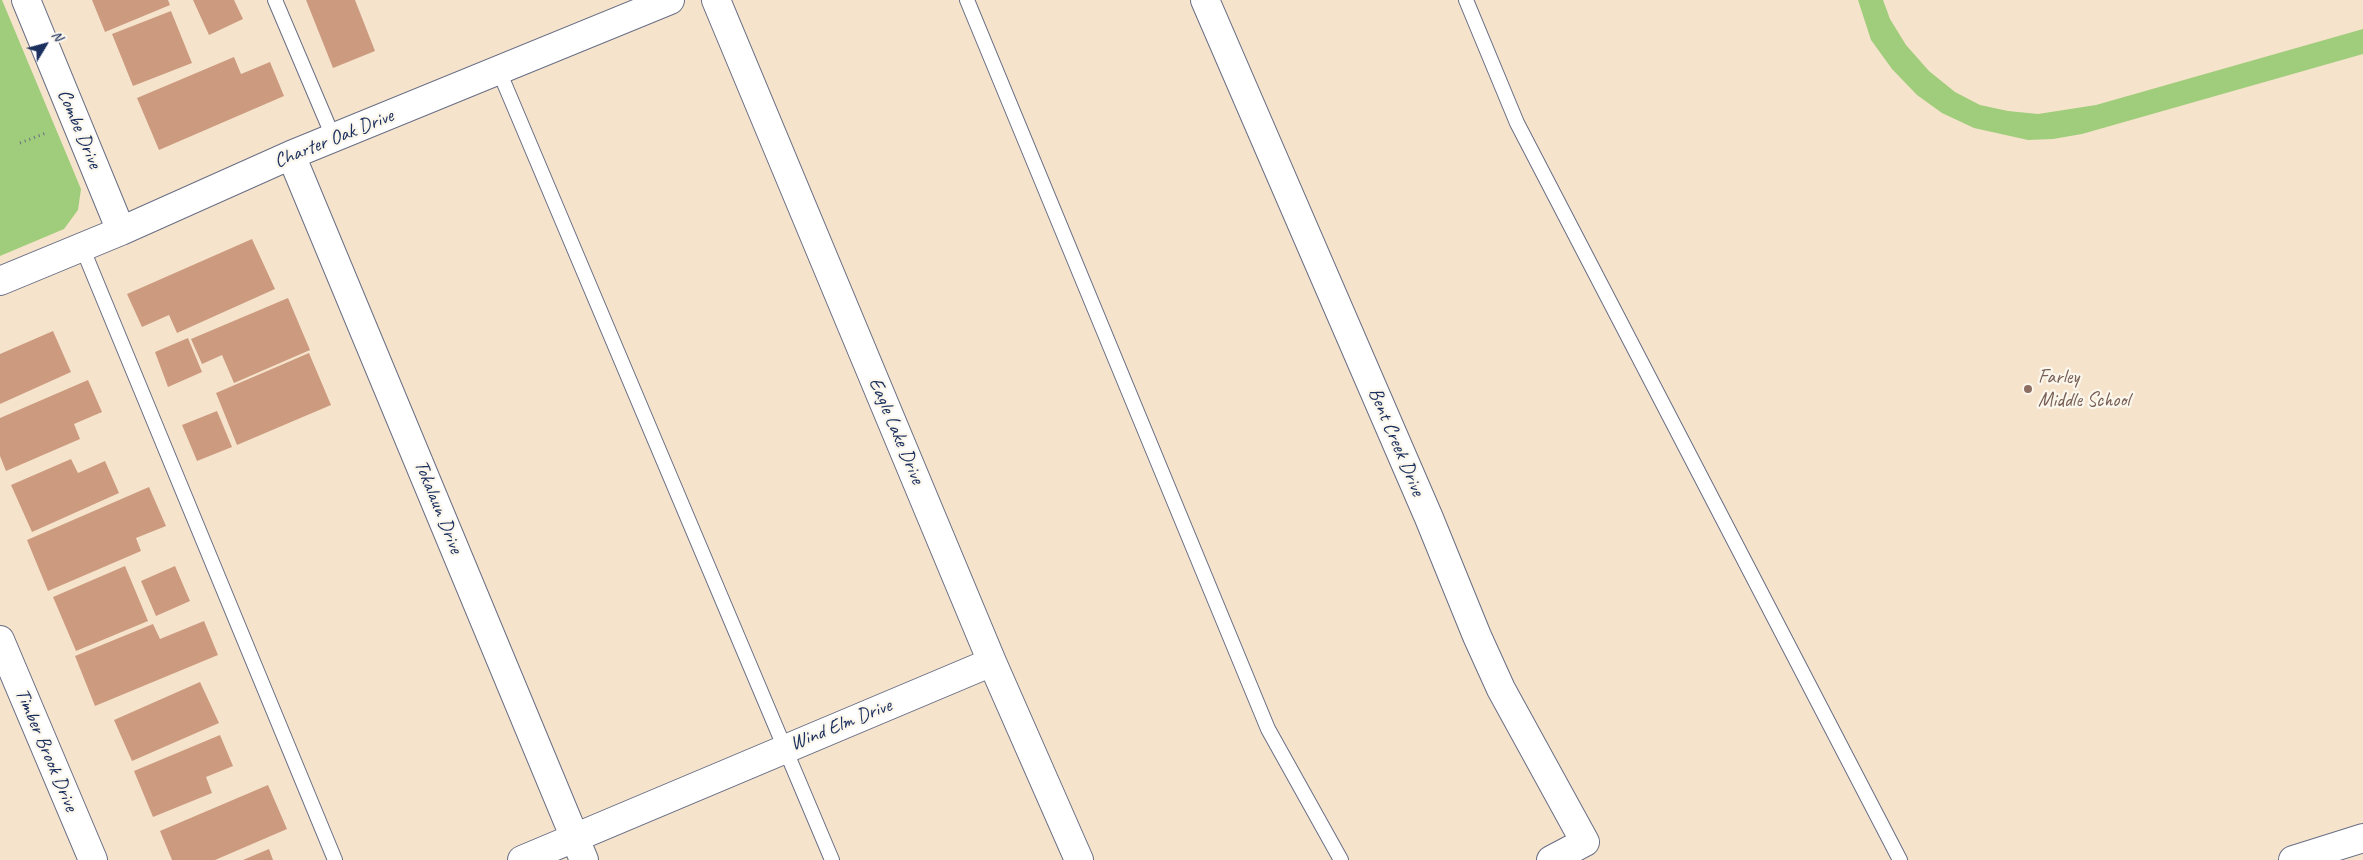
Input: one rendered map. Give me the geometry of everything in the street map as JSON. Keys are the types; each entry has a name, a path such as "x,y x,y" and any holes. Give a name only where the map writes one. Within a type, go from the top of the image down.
{"street":[{"name":"Combe Drive","path":"26,0 121,231"},
{"name":"Charter Oak Drive","path":"0,281 121,231 291,155 670,0"},
{"name":"Eagle Lake Drive","path":"716,0 992,662 1079,860"},
{"name":"Bent Creek Drive","path":"1204,0 1429,518 1477,636 1501,689 1585,842 1551,860"},
{"name":"Tokalaun Drive","path":"291,155 579,849"},
{"name":"Timber Brook Drive","path":"0,640 93,860"},
{"name":"Wind Elm Drive","path":"522,860 579,849 690,787 992,662"},
{"path":"2293,860 2363,838"}],"lane":[{"path":"275,0 334,139"},
{"path":"967,0 1268,729 1340,860"},
{"path":"1466,0 1518,123 1900,860"},
{"path":"499,71 786,747 832,860"},
{"path":"82,247 335,860"}],"path":[{"path":"20,144 46,133"}],"green space":[{"path":"0,0 2,0 81,189 78,210 64,229 0,256"},
{"path":"1858,0 1883,0 1890,19 1906,45 1929,71 1955,92 1980,105 2008,111 2038,114 2096,105 2363,29 2363,54 2082,134 2053,139 2028,140 1974,128 1942,113 1917,95 1892,69 1871,40"}],"building":[{"path":"92,0 168,0 170,5 105,32"},
{"path":"193,0 234,0 243,19 209,35"},
{"path":"306,0 355,0 375,51 333,68"},
{"path":"171,11 192,63 133,86 112,34"},
{"path":"234,57 241,74 270,62 284,96 159,150 137,98"},
{"path":"252,239 275,289 177,333 169,315 142,327 127,294"},
{"path":"288,298 310,350 234,383 222,355 202,364 191,339"},
{"path":"53,331 71,372 0,404 0,354"},
{"path":"188,338 202,372 168,387 155,352"},
{"path":"309,353 331,405 237,445 216,393"},
{"path":"88,380 102,412 74,424 80,439 6,471 0,456 0,418"},
{"path":"217,411 232,447 197,461 182,425"},
{"path":"71,459 78,473 105,461 119,493 32,532 11,485"},
{"path":"149,487 166,526 136,538 141,551 48,591 27,540"},
{"path":"125,566 148,621 76,651 53,597"},
{"path":"175,566 190,601 156,616 141,581"},
{"path":"204,621 218,655 95,706 75,656 153,624 160,639"},
{"path":"200,682 219,723 132,761 114,720"},
{"path":"220,735 233,766 206,777 212,793 153,817 134,771"},
{"path":"268,785 287,829 215,860 172,860 160,831"},
{"path":"269,849 273,860 243,860"}],"place":[{"name":"Farley Middle School","path":"2028,389"}]}
